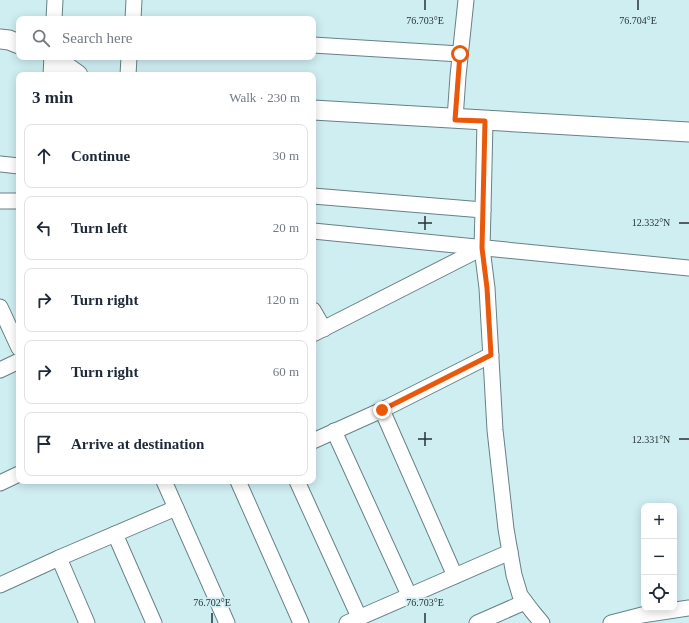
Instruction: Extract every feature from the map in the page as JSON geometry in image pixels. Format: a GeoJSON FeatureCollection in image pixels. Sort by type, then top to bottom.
{"type":"FeatureCollection","features":[{"type":"Feature","properties":{"kind":"street"},"geometry":{"type":"LineString","coordinates":[[54,16],[55,0]]}},
{"type":"Feature","properties":{"kind":"street"},"geometry":{"type":"LineString","coordinates":[[133,16],[134,0]]}},
{"type":"Feature","properties":{"kind":"street"},"geometry":{"type":"LineString","coordinates":[[455,120],[466,0]]}},
{"type":"Feature","properties":{"kind":"street"},"geometry":{"type":"LineString","coordinates":[[0,39],[16,43]]}},
{"type":"Feature","properties":{"kind":"street"},"geometry":{"type":"LineString","coordinates":[[316,45],[460,54]]}},
{"type":"Feature","properties":{"kind":"street"},"geometry":{"type":"LineString","coordinates":[[51,72],[52,60]]}},
{"type":"Feature","properties":{"kind":"street"},"geometry":{"type":"LineString","coordinates":[[56,60],[74,72]]}},
{"type":"Feature","properties":{"kind":"street"},"geometry":{"type":"LineString","coordinates":[[128,72],[129,60]]}},
{"type":"Feature","properties":{"kind":"street"},"geometry":{"type":"LineString","coordinates":[[316,110],[455,120],[689,132]]}},
{"type":"Feature","properties":{"kind":"street"},"geometry":{"type":"LineString","coordinates":[[485,121],[482,248],[487,288],[495,430],[506,529],[514,575],[520,595],[542,623]]}},
{"type":"Feature","properties":{"kind":"street"},"geometry":{"type":"LineString","coordinates":[[0,164],[16,166]]}},
{"type":"Feature","properties":{"kind":"street"},"geometry":{"type":"LineString","coordinates":[[316,196],[483,210]]}},
{"type":"Feature","properties":{"kind":"street"},"geometry":{"type":"LineString","coordinates":[[0,201],[16,201]]}},
{"type":"Feature","properties":{"kind":"street"},"geometry":{"type":"LineString","coordinates":[[316,231],[689,268]]}},
{"type":"Feature","properties":{"kind":"street"},"geometry":{"type":"LineString","coordinates":[[318,331],[482,248]]}},
{"type":"Feature","properties":{"kind":"street"},"geometry":{"type":"LineString","coordinates":[[0,307],[16,342]]}},
{"type":"Feature","properties":{"kind":"street"},"geometry":{"type":"LineString","coordinates":[[316,440],[382,410],[491,355]]}},
{"type":"Feature","properties":{"kind":"street"},"geometry":{"type":"LineString","coordinates":[[0,370],[16,362]]}},
{"type":"Feature","properties":{"kind":"street"},"geometry":{"type":"LineString","coordinates":[[382,410],[455,576]]}},
{"type":"Feature","properties":{"kind":"street"},"geometry":{"type":"LineString","coordinates":[[334,431],[409,595]]}},
{"type":"Feature","properties":{"kind":"street"},"geometry":{"type":"LineString","coordinates":[[0,483],[16,475]]}},
{"type":"Feature","properties":{"kind":"street"},"geometry":{"type":"LineString","coordinates":[[165,484],[228,623]]}},
{"type":"Feature","properties":{"kind":"street"},"geometry":{"type":"LineString","coordinates":[[239,484],[301,623]]}},
{"type":"Feature","properties":{"kind":"street"},"geometry":{"type":"LineString","coordinates":[[298,484],[353,620],[510,552]]}},
{"type":"Feature","properties":{"kind":"street"},"geometry":{"type":"LineString","coordinates":[[0,585],[176,508]]}},
{"type":"Feature","properties":{"kind":"street"},"geometry":{"type":"LineString","coordinates":[[116,534],[154,623]]}},
{"type":"Feature","properties":{"kind":"street"},"geometry":{"type":"LineString","coordinates":[[60,558],[87,623]]}},
{"type":"Feature","properties":{"kind":"street"},"geometry":{"type":"LineString","coordinates":[[477,623],[525,602]]}},
{"type":"Feature","properties":{"kind":"street"},"geometry":{"type":"LineString","coordinates":[[610,623],[643,619],[689,608]]}},
{"type":"Feature","properties":{"kind":"route"},"geometry":{"type":"LineString","coordinates":[[382,410],[491,355],[487,288],[482,248],[485,121],[455,120],[460,54]]}}]}
